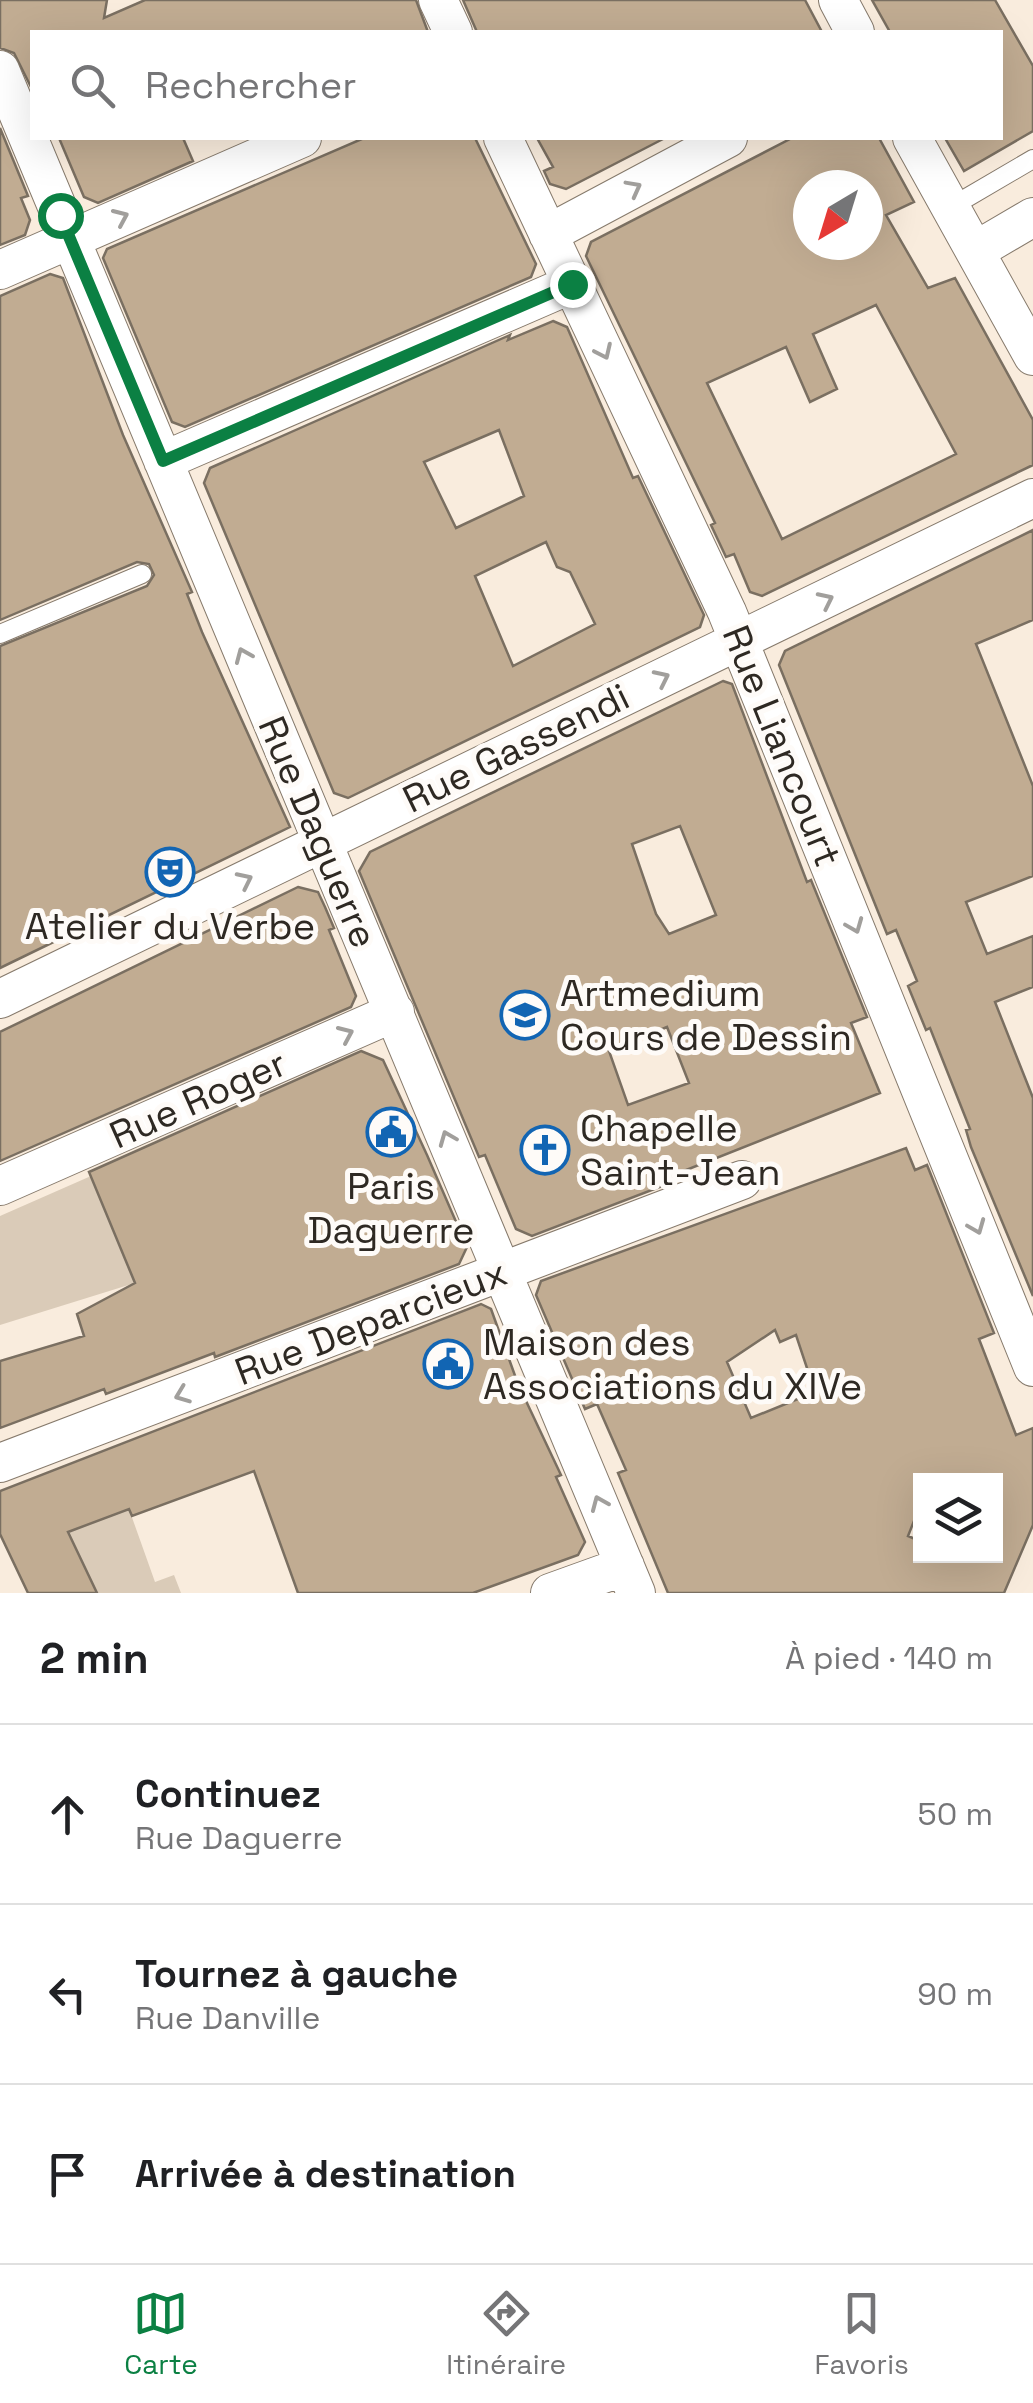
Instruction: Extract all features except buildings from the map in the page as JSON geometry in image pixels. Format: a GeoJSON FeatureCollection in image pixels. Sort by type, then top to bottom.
{"type":"FeatureCollection","features":[{"type":"Feature","properties":{"kind":"street"},"geometry":{"type":"LineString","coordinates":[[438,0],[453,30]]}},
{"type":"Feature","properties":{"kind":"street"},"geometry":{"type":"LineString","coordinates":[[838,0],[854,30]]}},
{"type":"Feature","properties":{"kind":"street","name":"Rue Daguerre"},"geometry":{"type":"LineString","coordinates":[[0,70],[630,1580]]}},
{"type":"Feature","properties":{"kind":"street"},"geometry":{"type":"LineString","coordinates":[[0,270],[297,140]]}},
{"type":"Feature","properties":{"kind":"street","name":"Rue Liancourt"},"geometry":{"type":"LineString","coordinates":[[504,140],[738,642],[1033,1367]]}},
{"type":"Feature","properties":{"kind":"street"},"geometry":{"type":"LineString","coordinates":[[548,234],[724,140]]}},
{"type":"Feature","properties":{"kind":"street"},"geometry":{"type":"LineString","coordinates":[[913,140],[1033,356]]}},
{"type":"Feature","properties":{"kind":"street"},"geometry":{"type":"LineString","coordinates":[[976,251],[1033,218]]}},
{"type":"Feature","properties":{"kind":"street"},"geometry":{"type":"LineString","coordinates":[[163,461],[572,284]]}},
{"type":"Feature","properties":{"kind":"street","name":"Rue Gassendi"},"geometry":{"type":"LineString","coordinates":[[0,999],[1033,498]]}},
{"type":"Feature","properties":{"kind":"street","name":"Rue Roger"},"geometry":{"type":"LineString","coordinates":[[0,1186],[395,1012]]}},
{"type":"Feature","properties":{"kind":"street","name":"Rue Deparcieux"},"geometry":{"type":"LineString","coordinates":[[0,1463],[742,1180]]}},
{"type":"Feature","properties":{"kind":"street"},"geometry":{"type":"LineString","coordinates":[[550,1593],[630,1580]]}},
{"type":"Feature","properties":{"kind":"lane"},"geometry":{"type":"LineString","coordinates":[[951,207],[1033,160]]}},
{"type":"Feature","properties":{"kind":"lane"},"geometry":{"type":"LineString","coordinates":[[0,634],[142,574]]}},
{"type":"Feature","properties":{"kind":"shaded area"},"geometry":{"type":"Polygon","coordinates":[[[91,1176],[135,1283],[0,1325],[0,1216],[91,1176]]]}},
{"type":"Feature","properties":{"kind":"shaded area"},"geometry":{"type":"Polygon","coordinates":[[[129,1509],[155,1582],[174,1575],[181,1593],[97,1593],[74,1543],[59,1533],[129,1509]]]}},
{"type":"Feature","properties":{"kind":"place","name":"Atelier du Verbe"},"geometry":{"type":"Point","coordinates":[170,872]}},
{"type":"Feature","properties":{"kind":"place","name":"Artmedium Cours de Dessin"},"geometry":{"type":"Point","coordinates":[525,1015]}},
{"type":"Feature","properties":{"kind":"place","name":"Paris Daguerre"},"geometry":{"type":"Point","coordinates":[391,1132]}},
{"type":"Feature","properties":{"kind":"place","name":"Chapelle Saint-Jean"},"geometry":{"type":"Point","coordinates":[545,1150]}},
{"type":"Feature","properties":{"kind":"place","name":"Maison des Associations du XIVe"},"geometry":{"type":"Point","coordinates":[448,1364]}},
{"type":"Feature","properties":{"kind":"route"},"geometry":{"type":"LineString","coordinates":[[60,215],[163,461],[572,284]]}}]}
